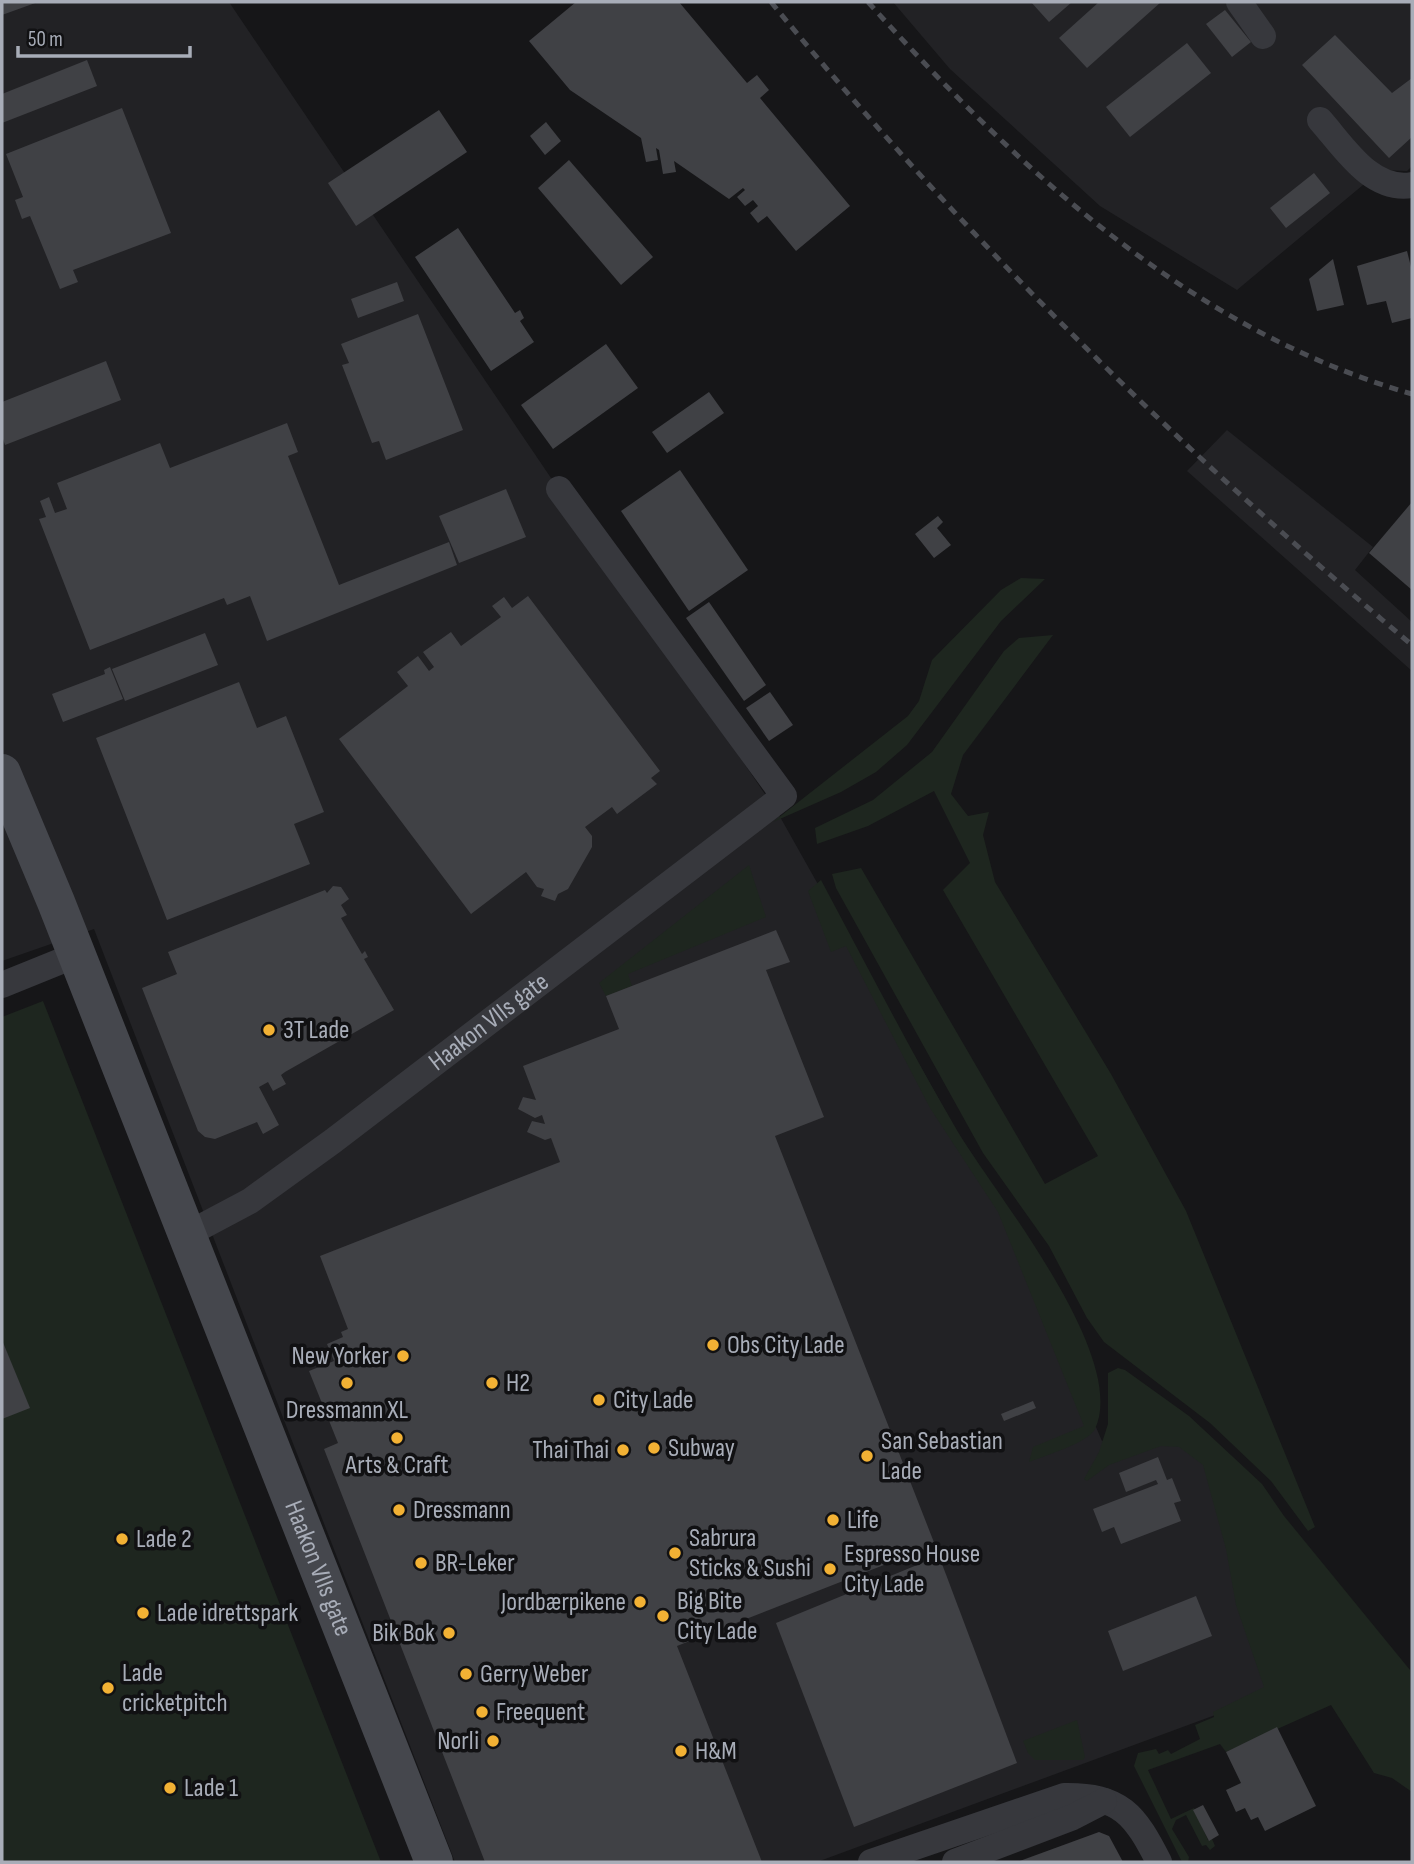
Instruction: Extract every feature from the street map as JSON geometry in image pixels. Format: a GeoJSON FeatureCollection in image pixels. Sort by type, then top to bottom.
{"type":"FeatureCollection","features":[{"type":"Feature","properties":{"kind":"main road","name":"Haakon VIIs gate"},"geometry":{"type":"LineString","coordinates":[[2,773],[434,1862]]}},
{"type":"Feature","properties":{"kind":"street"},"geometry":{"type":"LineString","coordinates":[[1239,2],[1263,36]]}},
{"type":"Feature","properties":{"kind":"street"},"geometry":{"type":"LineString","coordinates":[[1320,120],[1364,170],[1393,185],[1412,185]]}},
{"type":"Feature","properties":{"kind":"street","name":"Haakon VIIs gate"},"geometry":{"type":"LineString","coordinates":[[186,1236],[250,1201],[333,1141],[783,796],[559,489]]}},
{"type":"Feature","properties":{"kind":"street"},"geometry":{"type":"LineString","coordinates":[[2,985],[76,955]]}},
{"type":"Feature","properties":{"kind":"street"},"geometry":{"type":"LineString","coordinates":[[871,1862],[1064,1797],[1086,1796],[1130,1812],[1159,1862]]}},
{"type":"Feature","properties":{"kind":"street"},"geometry":{"type":"LineString","coordinates":[[955,1862],[1073,1817],[1104,1801]]}},
{"type":"Feature","properties":{"kind":"shaded area"},"geometry":{"type":"Polygon","coordinates":[[[2,2],[229,2],[779,815],[1005,1217],[1102,1441],[1202,1443],[1275,1693],[817,1862],[455,1862],[94,929],[2,961],[2,2]]]}},
{"type":"Feature","properties":{"kind":"shaded area"},"geometry":{"type":"Polygon","coordinates":[[[893,2],[1412,2],[1412,166],[1407,171],[1381,170],[1237,290],[1100,206],[950,69],[893,2]]]}},
{"type":"Feature","properties":{"kind":"shaded area"},"geometry":{"type":"Polygon","coordinates":[[[1227,430],[1373,547],[1355,570],[1412,622],[1412,671],[1187,471],[1227,430]]]}},
{"type":"Feature","properties":{"kind":"shaded area"},"geometry":{"type":"Polygon","coordinates":[[[1021,578],[1045,579],[1001,621],[907,745],[876,772],[841,792],[773,822],[908,716],[919,701],[932,660],[1001,590],[1021,578]]]}},
{"type":"Feature","properties":{"kind":"shaded area"},"geometry":{"type":"Polygon","coordinates":[[[1053,635],[963,755],[951,794],[968,816],[989,812],[983,835],[995,882],[1111,1074],[1186,1211],[1315,1527],[1308,1531],[1271,1481],[1210,1423],[1104,1342],[1087,1318],[1049,1246],[983,1153],[836,888],[832,874],[861,868],[1045,1184],[1098,1156],[943,890],[970,863],[934,791],[868,826],[817,844],[815,828],[873,800],[932,752],[1004,651],[1019,638],[1053,635]]]}},
{"type":"Feature","properties":{"kind":"shaded area"},"geometry":{"type":"Polygon","coordinates":[[[749,865],[766,917],[628,974],[632,986],[606,996],[599,983],[749,865]]]}},
{"type":"Feature","properties":{"kind":"shaded area"},"geometry":{"type":"Polygon","coordinates":[[[821,880],[958,1132],[1027,1234],[1076,1319],[1093,1361],[1100,1398],[1095,1429],[1084,1439],[1065,1448],[1029,1462],[1033,1447],[1084,1426],[998,1212],[930,1108],[846,946],[831,952],[808,891],[821,880]]]}},
{"type":"Feature","properties":{"kind":"shaded area","name":"Lade idrettspark"},"geometry":{"type":"Polygon","coordinates":[[[43,1001],[381,1862],[2,1862],[2,1017],[43,1001]]]}},
{"type":"Feature","properties":{"kind":"shaded area"},"geometry":{"type":"Polygon","coordinates":[[[1118,1368],[1125,1370],[1189,1416],[1262,1484],[1284,1516],[1410,1670],[1412,1792],[1392,1778],[1374,1773],[1331,1705],[1226,1752],[1220,1744],[1148,1770],[1171,1819],[1194,1808],[1208,1840],[1212,1839],[1215,1846],[1210,1850],[1206,1845],[1202,1846],[1186,1815],[1176,1820],[1172,1829],[1189,1857],[1188,1862],[1182,1862],[1134,1766],[1138,1753],[1156,1749],[1159,1754],[1168,1750],[1171,1754],[1200,1739],[1195,1725],[1214,1717],[1213,1712],[1264,1687],[1236,1605],[1226,1549],[1203,1465],[1179,1447],[1161,1446],[1109,1465],[1087,1481],[1084,1479],[1099,1452],[1108,1424],[1108,1373],[1118,1368]]]}},
{"type":"Feature","properties":{"kind":"shaded area"},"geometry":{"type":"Polygon","coordinates":[[[1077,1720],[1085,1757],[1083,1760],[1035,1760],[1028,1753],[1023,1741],[1077,1720]]]}},
{"type":"Feature","properties":{"kind":"building"},"geometry":{"type":"Polygon","coordinates":[[[2,2],[38,2],[2,15],[2,2]]]}},
{"type":"Feature","properties":{"kind":"building"},"geometry":{"type":"Polygon","coordinates":[[[576,2],[679,2],[747,83],[757,75],[769,90],[760,98],[850,206],[796,251],[767,216],[758,223],[750,213],[758,206],[753,200],[745,206],[737,197],[745,190],[743,188],[729,199],[674,161],[676,172],[663,174],[659,150],[656,148],[658,160],[646,162],[641,138],[570,90],[529,41],[576,2]]]}},
{"type":"Feature","properties":{"kind":"building"},"geometry":{"type":"Polygon","coordinates":[[[1031,2],[1072,2],[1049,22],[1031,2]]]}},
{"type":"Feature","properties":{"kind":"building"},"geometry":{"type":"Polygon","coordinates":[[[1099,2],[1161,2],[1087,68],[1059,38],[1099,2]]]}},
{"type":"Feature","properties":{"kind":"building"},"geometry":{"type":"Polygon","coordinates":[[[1225,10],[1251,42],[1232,57],[1206,24],[1225,10]]]}},
{"type":"Feature","properties":{"kind":"building"},"geometry":{"type":"Polygon","coordinates":[[[1335,35],[1392,93],[1412,78],[1412,137],[1389,158],[1302,65],[1335,35]]]}},
{"type":"Feature","properties":{"kind":"building"},"geometry":{"type":"Polygon","coordinates":[[[1187,43],[1211,73],[1130,137],[1106,107],[1187,43]]]}},
{"type":"Feature","properties":{"kind":"building"},"geometry":{"type":"Polygon","coordinates":[[[87,60],[97,86],[2,123],[2,94],[87,60]]]}},
{"type":"Feature","properties":{"kind":"building"},"geometry":{"type":"Polygon","coordinates":[[[122,108],[171,233],[73,270],[78,282],[60,289],[30,216],[22,219],[15,200],[23,197],[6,154],[122,108]]]}},
{"type":"Feature","properties":{"kind":"building"},"geometry":{"type":"Polygon","coordinates":[[[439,110],[467,152],[356,226],[328,183],[439,110]]]}},
{"type":"Feature","properties":{"kind":"building"},"geometry":{"type":"Polygon","coordinates":[[[546,122],[561,141],[545,155],[530,136],[546,122]]]}},
{"type":"Feature","properties":{"kind":"building"},"geometry":{"type":"Polygon","coordinates":[[[569,160],[653,257],[621,285],[538,188],[569,160]]]}},
{"type":"Feature","properties":{"kind":"building"},"geometry":{"type":"Polygon","coordinates":[[[1314,173],[1330,193],[1286,228],[1270,208],[1314,173]]]}},
{"type":"Feature","properties":{"kind":"building"},"geometry":{"type":"Polygon","coordinates":[[[458,228],[515,313],[520,310],[524,318],[520,321],[534,342],[491,371],[415,257],[458,228]]]}},
{"type":"Feature","properties":{"kind":"building"},"geometry":{"type":"Polygon","coordinates":[[[1407,251],[1412,271],[1412,318],[1392,323],[1386,301],[1367,305],[1357,266],[1407,251]]]}},
{"type":"Feature","properties":{"kind":"building"},"geometry":{"type":"Polygon","coordinates":[[[1333,259],[1344,305],[1317,311],[1309,279],[1333,259]]]}},
{"type":"Feature","properties":{"kind":"building"},"geometry":{"type":"Polygon","coordinates":[[[397,282],[404,301],[358,318],[351,299],[397,282]]]}},
{"type":"Feature","properties":{"kind":"building"},"geometry":{"type":"Polygon","coordinates":[[[418,314],[463,430],[386,460],[379,441],[372,443],[342,365],[349,363],[341,344],[418,314]]]}},
{"type":"Feature","properties":{"kind":"building"},"geometry":{"type":"Polygon","coordinates":[[[606,344],[638,388],[553,449],[521,405],[606,344]]]}},
{"type":"Feature","properties":{"kind":"building"},"geometry":{"type":"Polygon","coordinates":[[[106,361],[121,400],[5,445],[2,436],[2,402],[106,361]]]}},
{"type":"Feature","properties":{"kind":"building"},"geometry":{"type":"Polygon","coordinates":[[[709,392],[724,413],[667,453],[652,432],[709,392]]]}},
{"type":"Feature","properties":{"kind":"building"},"geometry":{"type":"Polygon","coordinates":[[[287,423],[298,452],[288,456],[339,585],[449,542],[457,565],[267,641],[250,596],[227,605],[224,598],[90,650],[39,519],[46,517],[40,501],[49,497],[55,513],[67,509],[57,483],[160,443],[170,468],[287,423]]]}},
{"type":"Feature","properties":{"kind":"building"},"geometry":{"type":"Polygon","coordinates":[[[680,470],[748,570],[689,611],[621,511],[680,470]]]}},
{"type":"Feature","properties":{"kind":"building"},"geometry":{"type":"Polygon","coordinates":[[[506,489],[526,537],[459,563],[439,516],[506,489]]]}},
{"type":"Feature","properties":{"kind":"building"},"geometry":{"type":"Polygon","coordinates":[[[1412,502],[1412,590],[1369,553],[1412,502]]]}},
{"type":"Feature","properties":{"kind":"building"},"geometry":{"type":"Polygon","coordinates":[[[938,516],[943,522],[937,528],[951,545],[934,558],[915,534],[938,516]]]}},
{"type":"Feature","properties":{"kind":"building"},"geometry":{"type":"Polygon","coordinates":[[[528,596],[660,771],[651,778],[657,784],[617,814],[612,807],[585,827],[592,836],[592,847],[568,889],[558,894],[555,901],[541,896],[544,889],[537,887],[526,872],[471,914],[339,739],[408,686],[397,672],[418,656],[429,671],[434,667],[423,652],[451,632],[461,646],[501,617],[492,606],[504,597],[512,608],[528,596]]]}},
{"type":"Feature","properties":{"kind":"building"},"geometry":{"type":"Polygon","coordinates":[[[709,602],[766,685],[744,701],[686,618],[709,602]]]}},
{"type":"Feature","properties":{"kind":"building"},"geometry":{"type":"Polygon","coordinates":[[[205,633],[218,665],[125,701],[112,669],[205,633]]]}},
{"type":"Feature","properties":{"kind":"building"},"geometry":{"type":"Polygon","coordinates":[[[110,667],[123,699],[63,722],[52,694],[105,674],[104,670],[110,667]]]}},
{"type":"Feature","properties":{"kind":"building"},"geometry":{"type":"Polygon","coordinates":[[[239,682],[257,728],[286,716],[324,812],[294,824],[310,864],[167,920],[96,738],[239,682]]]}},
{"type":"Feature","properties":{"kind":"building"},"geometry":{"type":"Polygon","coordinates":[[[770,692],[793,725],[769,741],[746,708],[770,692]]]}},
{"type":"Feature","properties":{"kind":"building"},"geometry":{"type":"Polygon","coordinates":[[[333,886],[341,887],[349,899],[341,905],[347,915],[341,918],[362,954],[365,951],[368,957],[364,959],[394,1010],[285,1072],[281,1075],[286,1084],[273,1091],[268,1082],[259,1087],[279,1125],[263,1134],[257,1122],[215,1139],[205,1137],[198,1131],[142,988],[177,974],[168,952],[325,890],[327,893],[333,886]]]}},
{"type":"Feature","properties":{"kind":"building","name":"City Lade"},"geometry":{"type":"Polygon","coordinates":[[[776,930],[790,962],[766,970],[824,1117],[775,1136],[935,1545],[677,1646],[762,1862],[485,1862],[324,1449],[338,1443],[309,1371],[334,1361],[327,1344],[343,1337],[341,1332],[348,1329],[320,1256],[560,1162],[551,1138],[545,1140],[527,1132],[532,1121],[545,1124],[542,1115],[535,1118],[518,1109],[523,1097],[536,1100],[523,1066],[619,1029],[606,996],[776,930]]]}},
{"type":"Feature","properties":{"kind":"building"},"geometry":{"type":"Polygon","coordinates":[[[2,1340],[30,1408],[2,1419],[2,1340]]]}},
{"type":"Feature","properties":{"kind":"building"},"geometry":{"type":"Polygon","coordinates":[[[1033,1401],[1036,1408],[1004,1421],[1001,1414],[1033,1401]]]}},
{"type":"Feature","properties":{"kind":"building"},"geometry":{"type":"Polygon","coordinates":[[[1158,1457],[1167,1480],[1172,1478],[1181,1501],[1174,1503],[1181,1521],[1121,1544],[1114,1527],[1102,1532],[1093,1509],[1158,1484],[1156,1480],[1126,1492],[1119,1473],[1158,1457]]]}},
{"type":"Feature","properties":{"kind":"building"},"geometry":{"type":"Polygon","coordinates":[[[939,1556],[1017,1763],[854,1827],[776,1623],[939,1556]]]}},
{"type":"Feature","properties":{"kind":"building"},"geometry":{"type":"Polygon","coordinates":[[[1196,1596],[1212,1636],[1123,1671],[1108,1631],[1196,1596]]]}},
{"type":"Feature","properties":{"kind":"building"},"geometry":{"type":"Polygon","coordinates":[[[1277,1727],[1316,1806],[1265,1831],[1258,1817],[1251,1820],[1245,1808],[1236,1812],[1226,1790],[1241,1783],[1226,1752],[1277,1727]]]}},
{"type":"Feature","properties":{"kind":"building"},"geometry":{"type":"Polygon","coordinates":[[[1203,1805],[1219,1835],[1209,1841],[1193,1810],[1203,1805]]]}},
{"type":"Feature","properties":{"kind":"building"},"geometry":{"type":"Polygon","coordinates":[[[1099,1832],[1109,1836],[1123,1862],[1017,1862],[1099,1832]]]}},
{"type":"Feature","properties":{"kind":"railway"},"geometry":{"type":"LineString","coordinates":[[771,2],[920,174],[1077,338],[1241,495],[1412,645]]}},
{"type":"Feature","properties":{"kind":"railway"},"geometry":{"type":"LineString","coordinates":[[868,2],[985,125],[1048,183],[1113,237],[1182,286],[1254,329],[1331,366],[1412,394]]}},
{"type":"Feature","properties":{"kind":"place","name":"3T Lade"},"geometry":{"type":"Point","coordinates":[269,1030]}},
{"type":"Feature","properties":{"kind":"place","name":"Obs City Lade"},"geometry":{"type":"Point","coordinates":[713,1345]}},
{"type":"Feature","properties":{"kind":"place","name":"New Yorker"},"geometry":{"type":"Point","coordinates":[403,1356]}},
{"type":"Feature","properties":{"kind":"place","name":"Dressmann XL"},"geometry":{"type":"Point","coordinates":[347,1383]}},
{"type":"Feature","properties":{"kind":"place","name":"H2"},"geometry":{"type":"Point","coordinates":[492,1383]}},
{"type":"Feature","properties":{"kind":"place","name":"City Lade"},"geometry":{"type":"Point","coordinates":[599,1400]}},
{"type":"Feature","properties":{"kind":"place","name":"Arts & Craft"},"geometry":{"type":"Point","coordinates":[397,1438]}},
{"type":"Feature","properties":{"kind":"place","name":"Subway"},"geometry":{"type":"Point","coordinates":[654,1448]}},
{"type":"Feature","properties":{"kind":"place","name":"Thai Thai"},"geometry":{"type":"Point","coordinates":[623,1450]}},
{"type":"Feature","properties":{"kind":"place","name":"San Sebastian Lade"},"geometry":{"type":"Point","coordinates":[867,1456]}},
{"type":"Feature","properties":{"kind":"place","name":"Dressmann"},"geometry":{"type":"Point","coordinates":[399,1510]}},
{"type":"Feature","properties":{"kind":"place","name":"Life"},"geometry":{"type":"Point","coordinates":[833,1520]}},
{"type":"Feature","properties":{"kind":"place","name":"Lade 2"},"geometry":{"type":"Point","coordinates":[122,1539]}},
{"type":"Feature","properties":{"kind":"place","name":"Sabrura Sticks & Sushi"},"geometry":{"type":"Point","coordinates":[675,1553]}},
{"type":"Feature","properties":{"kind":"place","name":"BR-Leker"},"geometry":{"type":"Point","coordinates":[421,1563]}},
{"type":"Feature","properties":{"kind":"place","name":"Espresso House City Lade"},"geometry":{"type":"Point","coordinates":[830,1569]}},
{"type":"Feature","properties":{"kind":"place","name":"Jordbærpikene"},"geometry":{"type":"Point","coordinates":[640,1602]}},
{"type":"Feature","properties":{"kind":"place","name":"Lade idrettspark"},"geometry":{"type":"Point","coordinates":[143,1613]}},
{"type":"Feature","properties":{"kind":"place","name":"Big Bite City Lade"},"geometry":{"type":"Point","coordinates":[663,1616]}},
{"type":"Feature","properties":{"kind":"place","name":"Bik Bok"},"geometry":{"type":"Point","coordinates":[449,1633]}},
{"type":"Feature","properties":{"kind":"place","name":"Gerry Weber"},"geometry":{"type":"Point","coordinates":[466,1674]}},
{"type":"Feature","properties":{"kind":"place","name":"Lade cricketpitch"},"geometry":{"type":"Point","coordinates":[108,1688]}},
{"type":"Feature","properties":{"kind":"place","name":"Freequent"},"geometry":{"type":"Point","coordinates":[482,1712]}},
{"type":"Feature","properties":{"kind":"place","name":"Norli"},"geometry":{"type":"Point","coordinates":[493,1741]}},
{"type":"Feature","properties":{"kind":"place","name":"H&M"},"geometry":{"type":"Point","coordinates":[681,1751]}},
{"type":"Feature","properties":{"kind":"place","name":"Lade 1"},"geometry":{"type":"Point","coordinates":[170,1788]}}]}
